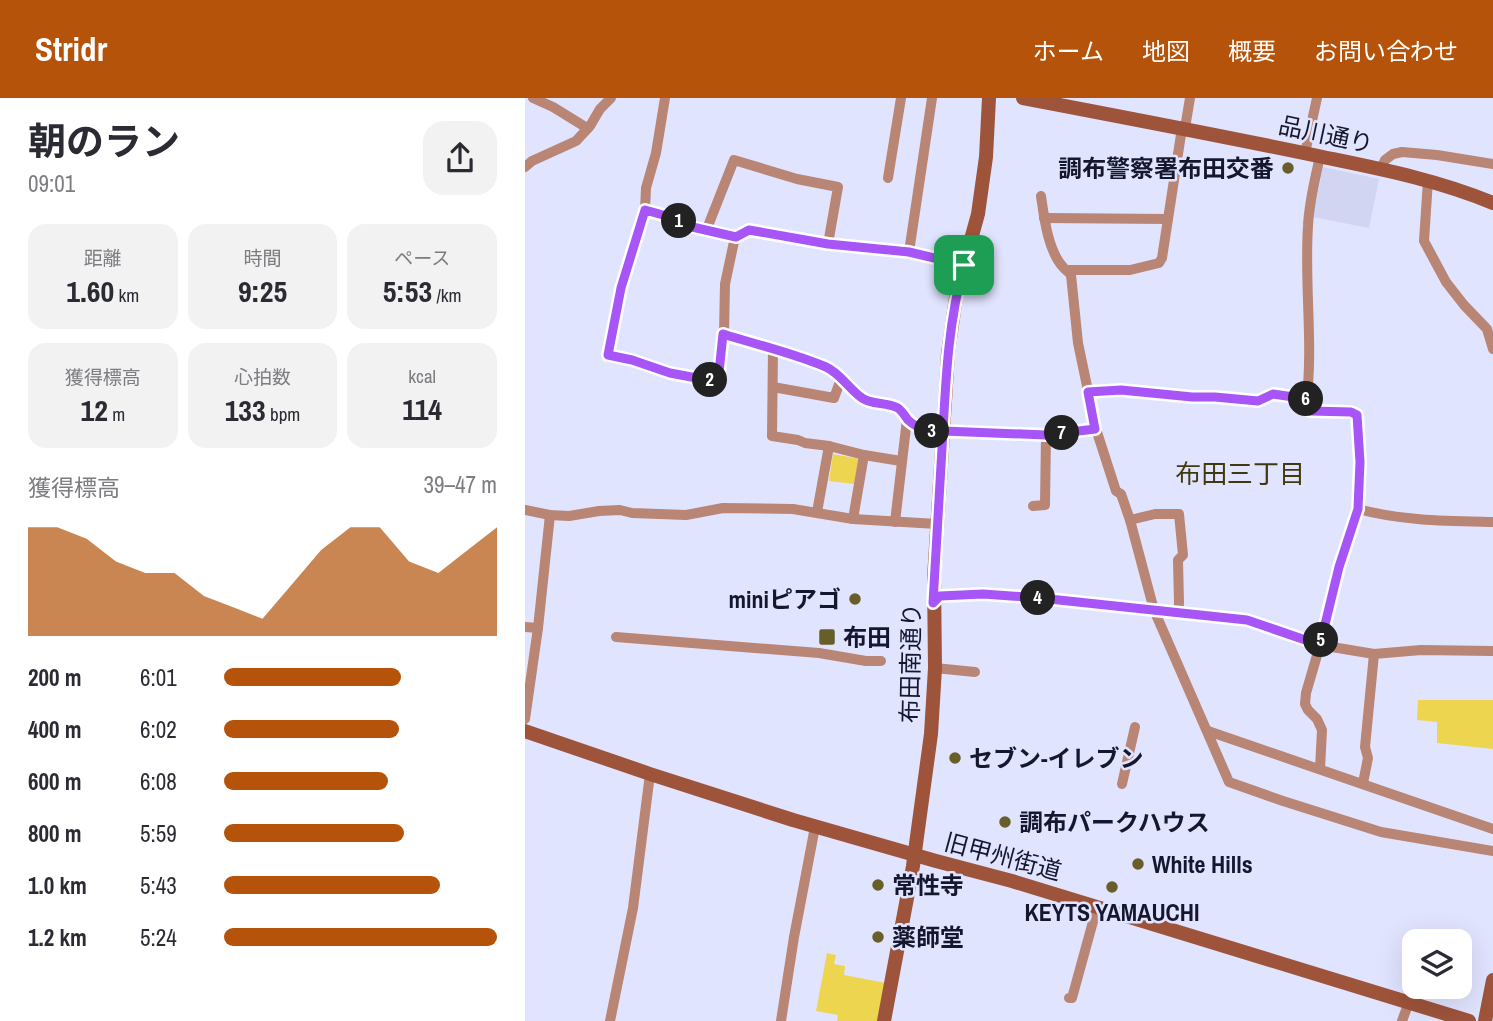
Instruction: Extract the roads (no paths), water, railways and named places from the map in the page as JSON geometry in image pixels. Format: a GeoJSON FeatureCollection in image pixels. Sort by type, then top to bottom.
{"type":"FeatureCollection","features":[{"type":"Feature","properties":{"kind":"street"},"geometry":{"type":"LineString","coordinates":[[533,98],[587,128]]}},
{"type":"Feature","properties":{"kind":"street"},"geometry":{"type":"LineString","coordinates":[[525,167],[576,141],[611,98]]}},
{"type":"Feature","properties":{"kind":"street"},"geometry":{"type":"LineString","coordinates":[[665,98],[656,153],[646,188],[645,210],[621,288],[608,355],[670,373],[718,382],[725,284],[736,237]]}},
{"type":"Feature","properties":{"kind":"street"},"geometry":{"type":"LineString","coordinates":[[888,178],[901,98]]}},
{"type":"Feature","properties":{"kind":"street"},"geometry":{"type":"LineString","coordinates":[[909,252],[932,98]]}},
{"type":"Feature","properties":{"kind":"street","name":"布田南通り"},"geometry":{"type":"LineString","coordinates":[[884,1021],[914,855],[930,745],[935,668],[933,603],[948,354],[957,290],[978,214],[989,98]]}},
{"type":"Feature","properties":{"kind":"street","name":"品川通り"},"geometry":{"type":"LineString","coordinates":[[1023,98],[1381,169],[1428,180],[1493,203]]}},
{"type":"Feature","properties":{"kind":"street"},"geometry":{"type":"LineString","coordinates":[[1067,270],[1130,270],[1159,263],[1190,98]]}},
{"type":"Feature","properties":{"kind":"street"},"geometry":{"type":"LineString","coordinates":[[1317,98],[1307,229],[1310,350],[1306,405],[1310,411],[1351,412],[1357,415],[1360,462],[1358,509],[1339,567],[1306,693],[1305,704],[1322,730],[1320,769]]}},
{"type":"Feature","properties":{"kind":"street"},"geometry":{"type":"LineString","coordinates":[[1381,169],[1385,160],[1402,152],[1493,164]]}},
{"type":"Feature","properties":{"kind":"street"},"geometry":{"type":"LineString","coordinates":[[706,230],[734,160],[797,179],[838,187],[828,244]]}},
{"type":"Feature","properties":{"kind":"street"},"geometry":{"type":"LineString","coordinates":[[1428,180],[1423,241],[1446,282],[1487,329],[1493,349]]}},
{"type":"Feature","properties":{"kind":"street"},"geometry":{"type":"LineString","coordinates":[[1041,196],[1051,245],[1061,266],[1071,275],[1078,343],[1095,429],[1116,491],[1121,495],[1130,520],[1154,610],[1230,782],[1381,832],[1493,851]]}},
{"type":"Feature","properties":{"kind":"street"},"geometry":{"type":"LineString","coordinates":[[645,210],[674,218],[688,226],[736,237],[749,230],[828,244],[909,252],[964,265]]}},
{"type":"Feature","properties":{"kind":"street"},"geometry":{"type":"LineString","coordinates":[[1044,219],[1168,219]]}},
{"type":"Feature","properties":{"kind":"street"},"geometry":{"type":"LineString","coordinates":[[723,334],[783,351],[828,368],[860,397],[869,402],[899,409],[917,427],[926,430],[1046,435],[1095,429]]}},
{"type":"Feature","properties":{"kind":"street"},"geometry":{"type":"LineString","coordinates":[[773,350],[772,436],[901,461]]}},
{"type":"Feature","properties":{"kind":"street"},"geometry":{"type":"LineString","coordinates":[[773,387],[834,398],[841,379]]}},
{"type":"Feature","properties":{"kind":"street"},"geometry":{"type":"LineString","coordinates":[[1088,392],[1121,390],[1258,401],[1273,394],[1307,399]]}},
{"type":"Feature","properties":{"kind":"street"},"geometry":{"type":"LineString","coordinates":[[895,522],[907,419]]}},
{"type":"Feature","properties":{"kind":"street"},"geometry":{"type":"LineString","coordinates":[[1033,506],[1045,505],[1046,435]]}},
{"type":"Feature","properties":{"kind":"street"},"geometry":{"type":"LineString","coordinates":[[817,512],[829,446]]}},
{"type":"Feature","properties":{"kind":"street"},"geometry":{"type":"LineString","coordinates":[[853,519],[864,455]]}},
{"type":"Feature","properties":{"kind":"street"},"geometry":{"type":"LineString","coordinates":[[525,510],[569,516],[619,510],[686,515],[723,508],[793,509],[853,519],[937,524]]}},
{"type":"Feature","properties":{"kind":"street"},"geometry":{"type":"LineString","coordinates":[[1358,509],[1384,516],[1493,522]]}},
{"type":"Feature","properties":{"kind":"street"},"geometry":{"type":"LineString","coordinates":[[1130,520],[1156,514],[1179,514],[1183,555],[1178,560],[1178,612]]}},
{"type":"Feature","properties":{"kind":"street"},"geometry":{"type":"LineString","coordinates":[[525,719],[550,515]]}},
{"type":"Feature","properties":{"kind":"street"},"geometry":{"type":"LineString","coordinates":[[933,603],[940,596],[983,594],[1040,598],[1247,620],[1320,645],[1374,654],[1421,650],[1493,651]]}},
{"type":"Feature","properties":{"kind":"street"},"geometry":{"type":"LineString","coordinates":[[525,627],[538,628]]}},
{"type":"Feature","properties":{"kind":"street"},"geometry":{"type":"LineString","coordinates":[[616,637],[819,653],[881,661]]}},
{"type":"Feature","properties":{"kind":"street"},"geometry":{"type":"LineString","coordinates":[[1363,783],[1368,758],[1365,747],[1374,654]]}},
{"type":"Feature","properties":{"kind":"street"},"geometry":{"type":"LineString","coordinates":[[935,668],[975,672]]}},
{"type":"Feature","properties":{"kind":"street"},"geometry":{"type":"LineString","coordinates":[[1122,784],[1135,727]]}},
{"type":"Feature","properties":{"kind":"street","name":"旧甲州街道"},"geometry":{"type":"LineString","coordinates":[[525,731],[815,827],[1012,881],[1469,1021]]}},
{"type":"Feature","properties":{"kind":"street"},"geometry":{"type":"LineString","coordinates":[[1208,731],[1493,829]]}},
{"type":"Feature","properties":{"kind":"street"},"geometry":{"type":"LineString","coordinates":[[610,1021],[633,908],[650,774]]}},
{"type":"Feature","properties":{"kind":"street"},"geometry":{"type":"LineString","coordinates":[[781,1021],[815,827]]}},
{"type":"Feature","properties":{"kind":"street"},"geometry":{"type":"LineString","coordinates":[[1069,998],[1072,998],[1075,976],[1097,907]]}},
{"type":"Feature","properties":{"kind":"street"},"geometry":{"type":"LineString","coordinates":[[1485,1021],[1493,980]]}},
{"type":"Feature","properties":{"kind":"street"},"geometry":{"type":"LineString","coordinates":[[1402,1021],[1409,1002]]}},
{"type":"Feature","properties":{"kind":"place","name":"調布警察署布田交番"},"geometry":{"type":"Point","coordinates":[1288,168]}},
{"type":"Feature","properties":{"kind":"place","name":"miniピアゴ"},"geometry":{"type":"Point","coordinates":[855,599]}},
{"type":"Feature","properties":{"kind":"place","name":"布田"},"geometry":{"type":"Point","coordinates":[827,637]}},
{"type":"Feature","properties":{"kind":"place","name":"セブン-イレブン"},"geometry":{"type":"Point","coordinates":[955,758]}},
{"type":"Feature","properties":{"kind":"place","name":"調布パークハウス"},"geometry":{"type":"Point","coordinates":[1005,822]}},
{"type":"Feature","properties":{"kind":"place","name":"White Hills"},"geometry":{"type":"Point","coordinates":[1138,864]}},
{"type":"Feature","properties":{"kind":"place","name":"常性寺"},"geometry":{"type":"Point","coordinates":[878,885]}},
{"type":"Feature","properties":{"kind":"place","name":"KEYTS YAMAUCHI"},"geometry":{"type":"Point","coordinates":[1112,887]}},
{"type":"Feature","properties":{"kind":"place","name":"薬師堂"},"geometry":{"type":"Point","coordinates":[878,937]}},
{"type":"Feature","properties":{"kind":"district","name":"布田三丁目"},"geometry":{"type":"Point","coordinates":[1240,473]}}]}
